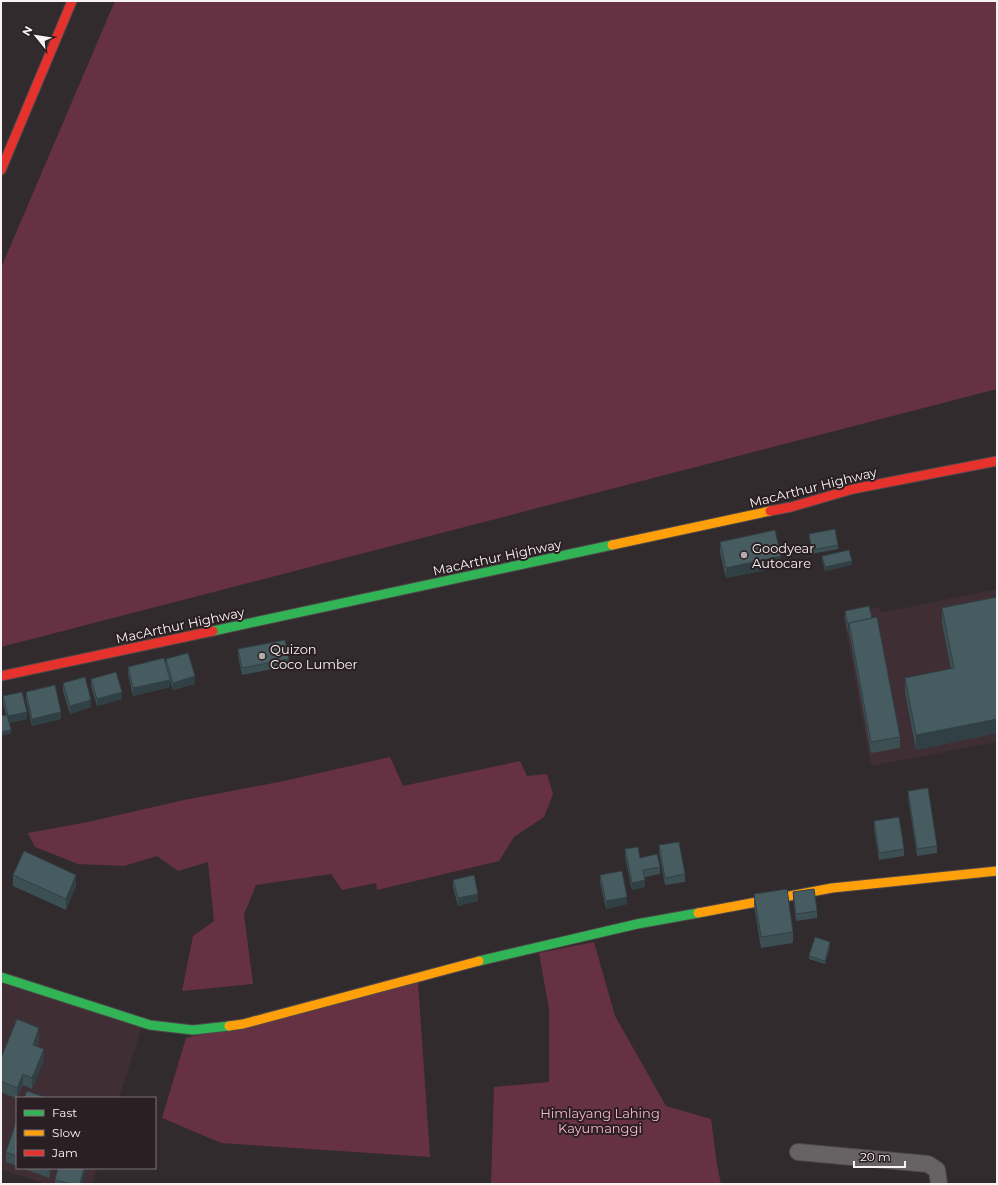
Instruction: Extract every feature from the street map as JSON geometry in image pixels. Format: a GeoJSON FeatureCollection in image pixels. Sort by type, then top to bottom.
{"type":"FeatureCollection","features":[{"type":"Feature","properties":{"kind":"main road"},"geometry":{"type":"LineString","coordinates":[[1,170],[72,1]]}},
{"type":"Feature","properties":{"kind":"main road","name":"MacArthur Highway"},"geometry":{"type":"LineString","coordinates":[[1,676],[791,508],[853,489],[997,461]]}},
{"type":"Feature","properties":{"kind":"main road"},"geometry":{"type":"LineString","coordinates":[[1,977],[150,1025],[193,1030],[243,1024],[482,960],[637,924],[832,888],[997,871]]}},
{"type":"Feature","properties":{"kind":"street"},"geometry":{"type":"LineString","coordinates":[[798,1152],[928,1164],[937,1170],[939,1184]]}},
{"type":"Feature","properties":{"kind":"shaded area"},"geometry":{"type":"Polygon","coordinates":[[[997,589],[997,742],[871,766],[843,615],[879,607],[881,613],[997,589]]]}},
{"type":"Feature","properties":{"kind":"shaded area"},"geometry":{"type":"Polygon","coordinates":[[[1,983],[142,1027],[119,1097],[16,1097],[16,1169],[97,1169],[92,1184],[45,1184],[1,1169],[1,983]]]}},
{"type":"Feature","properties":{"kind":"green space"},"geometry":{"type":"Polygon","coordinates":[[[115,1],[997,1],[997,389],[1,647],[1,268],[115,1]]]}},
{"type":"Feature","properties":{"kind":"green space"},"geometry":{"type":"Polygon","coordinates":[[[390,757],[403,786],[520,761],[527,776],[547,774],[553,794],[544,817],[514,837],[499,861],[377,890],[376,883],[342,890],[331,874],[256,885],[244,914],[253,984],[182,991],[193,936],[214,921],[208,862],[178,871],[157,856],[124,866],[78,864],[35,847],[28,833],[88,822],[184,800],[284,781],[390,757]]]}},
{"type":"Feature","properties":{"kind":"green space","name":"Himlayang Lahing Kayumanggi"},"geometry":{"type":"Polygon","coordinates":[[[594,942],[615,1016],[666,1106],[711,1119],[721,1184],[491,1184],[494,1087],[549,1082],[549,1009],[539,953],[594,942]]]}},
{"type":"Feature","properties":{"kind":"green space"},"geometry":{"type":"Polygon","coordinates":[[[418,982],[430,1157],[221,1143],[162,1118],[186,1038],[418,982]]]}},
{"type":"Feature","properties":{"kind":"building"},"geometry":{"type":"Polygon","coordinates":[[[835,529],[838,545],[812,550],[809,534],[835,529]]]}},
{"type":"Feature","properties":{"kind":"building"},"geometry":{"type":"Polygon","coordinates":[[[775,530],[781,556],[726,568],[720,542],[775,530]]]}},
{"type":"Feature","properties":{"kind":"building"},"geometry":{"type":"Polygon","coordinates":[[[849,550],[852,561],[825,567],[822,556],[849,550]]]}},
{"type":"Feature","properties":{"kind":"building"},"geometry":{"type":"Polygon","coordinates":[[[997,597],[997,719],[916,735],[905,678],[954,668],[942,608],[997,597]]]}},
{"type":"Feature","properties":{"kind":"building"},"geometry":{"type":"Polygon","coordinates":[[[869,606],[872,618],[849,623],[848,625],[845,611],[869,606]]]}},
{"type":"Feature","properties":{"kind":"building"},"geometry":{"type":"Polygon","coordinates":[[[877,617],[900,737],[871,742],[849,623],[877,617]]]}},
{"type":"Feature","properties":{"kind":"building"},"geometry":{"type":"Polygon","coordinates":[[[285,640],[289,659],[242,668],[238,649],[285,640]]]}},
{"type":"Feature","properties":{"kind":"building"},"geometry":{"type":"Polygon","coordinates":[[[188,653],[195,676],[173,683],[166,659],[188,653]]]}},
{"type":"Feature","properties":{"kind":"building"},"geometry":{"type":"Polygon","coordinates":[[[164,658],[170,680],[133,688],[128,667],[164,658]]]}},
{"type":"Feature","properties":{"kind":"building"},"geometry":{"type":"Polygon","coordinates":[[[116,672],[122,692],[97,699],[91,679],[116,672]]]}},
{"type":"Feature","properties":{"kind":"building"},"geometry":{"type":"Polygon","coordinates":[[[85,677],[91,700],[70,706],[63,683],[85,677]]]}},
{"type":"Feature","properties":{"kind":"building"},"geometry":{"type":"Polygon","coordinates":[[[55,685],[61,712],[32,719],[26,692],[55,685]]]}},
{"type":"Feature","properties":{"kind":"building"},"geometry":{"type":"Polygon","coordinates":[[[22,692],[27,712],[8,716],[3,696],[22,692]]]}},
{"type":"Feature","properties":{"kind":"building"},"geometry":{"type":"Polygon","coordinates":[[[7,715],[11,730],[1,732],[1,716],[7,715]]]}},
{"type":"Feature","properties":{"kind":"building"},"geometry":{"type":"Polygon","coordinates":[[[928,788],[937,846],[917,849],[908,791],[928,788]]]}},
{"type":"Feature","properties":{"kind":"building"},"geometry":{"type":"Polygon","coordinates":[[[899,817],[904,849],[879,853],[874,821],[899,817]]]}},
{"type":"Feature","properties":{"kind":"building"},"geometry":{"type":"Polygon","coordinates":[[[679,842],[685,874],[665,878],[659,845],[679,842]]]}},
{"type":"Feature","properties":{"kind":"building"},"geometry":{"type":"Polygon","coordinates":[[[638,847],[640,858],[657,854],[660,867],[643,870],[645,880],[632,883],[625,849],[638,847]]]}},
{"type":"Feature","properties":{"kind":"building"},"geometry":{"type":"Polygon","coordinates":[[[24,851],[76,875],[66,899],[13,875],[24,851]]]}},
{"type":"Feature","properties":{"kind":"building"},"geometry":{"type":"Polygon","coordinates":[[[622,871],[627,897],[606,901],[600,875],[622,871]]]}},
{"type":"Feature","properties":{"kind":"building"},"geometry":{"type":"Polygon","coordinates":[[[474,875],[478,894],[458,898],[453,880],[474,875]]]}},
{"type":"Feature","properties":{"kind":"building"},"geometry":{"type":"Polygon","coordinates":[[[787,889],[793,932],[761,937],[754,894],[787,889]]]}},
{"type":"Feature","properties":{"kind":"building"},"geometry":{"type":"Polygon","coordinates":[[[814,889],[817,911],[796,914],[793,892],[814,889]]]}},
{"type":"Feature","properties":{"kind":"building"},"geometry":{"type":"Polygon","coordinates":[[[815,937],[830,942],[825,961],[809,956],[815,937]]]}},
{"type":"Feature","properties":{"kind":"building"},"geometry":{"type":"Polygon","coordinates":[[[17,1019],[39,1028],[33,1045],[44,1049],[32,1078],[23,1074],[17,1088],[1,1081],[1,1058],[17,1019]]]}},
{"type":"Feature","properties":{"kind":"building"},"geometry":{"type":"Polygon","coordinates":[[[27,1091],[44,1097],[24,1097],[27,1091]]]}},
{"type":"Feature","properties":{"kind":"building"},"geometry":{"type":"Polygon","coordinates":[[[16,1122],[16,1156],[6,1152],[16,1122]]]}},
{"type":"Feature","properties":{"kind":"building"},"geometry":{"type":"Polygon","coordinates":[[[58,1169],[84,1169],[80,1184],[55,1180],[58,1169]]]}},
{"type":"Feature","properties":{"kind":"traffic: fast"},"geometry":{"type":"LineString","coordinates":[[213,631],[612,545]]}},
{"type":"Feature","properties":{"kind":"traffic: fast"},"geometry":{"type":"LineString","coordinates":[[479,961],[637,924],[698,913]]}},
{"type":"Feature","properties":{"kind":"traffic: fast"},"geometry":{"type":"LineString","coordinates":[[1,977],[150,1025],[193,1030],[229,1026]]}},
{"type":"Feature","properties":{"kind":"traffic: slow"},"geometry":{"type":"LineString","coordinates":[[612,545],[770,511]]}},
{"type":"Feature","properties":{"kind":"traffic: slow"},"geometry":{"type":"LineString","coordinates":[[698,913],[832,888],[997,871]]}},
{"type":"Feature","properties":{"kind":"traffic: slow"},"geometry":{"type":"LineString","coordinates":[[229,1026],[243,1024],[479,961]]}},
{"type":"Feature","properties":{"kind":"traffic: jam"},"geometry":{"type":"LineString","coordinates":[[1,170],[72,1]]}},
{"type":"Feature","properties":{"kind":"traffic: jam"},"geometry":{"type":"LineString","coordinates":[[770,511],[791,507],[853,489],[997,461]]}},
{"type":"Feature","properties":{"kind":"traffic: jam"},"geometry":{"type":"LineString","coordinates":[[1,676],[213,631]]}},
{"type":"Feature","properties":{"kind":"place","name":"Goodyear Autocare"},"geometry":{"type":"Point","coordinates":[744,555]}},
{"type":"Feature","properties":{"kind":"place","name":"Quizon Coco Lumber"},"geometry":{"type":"Point","coordinates":[262,656]}}]}
